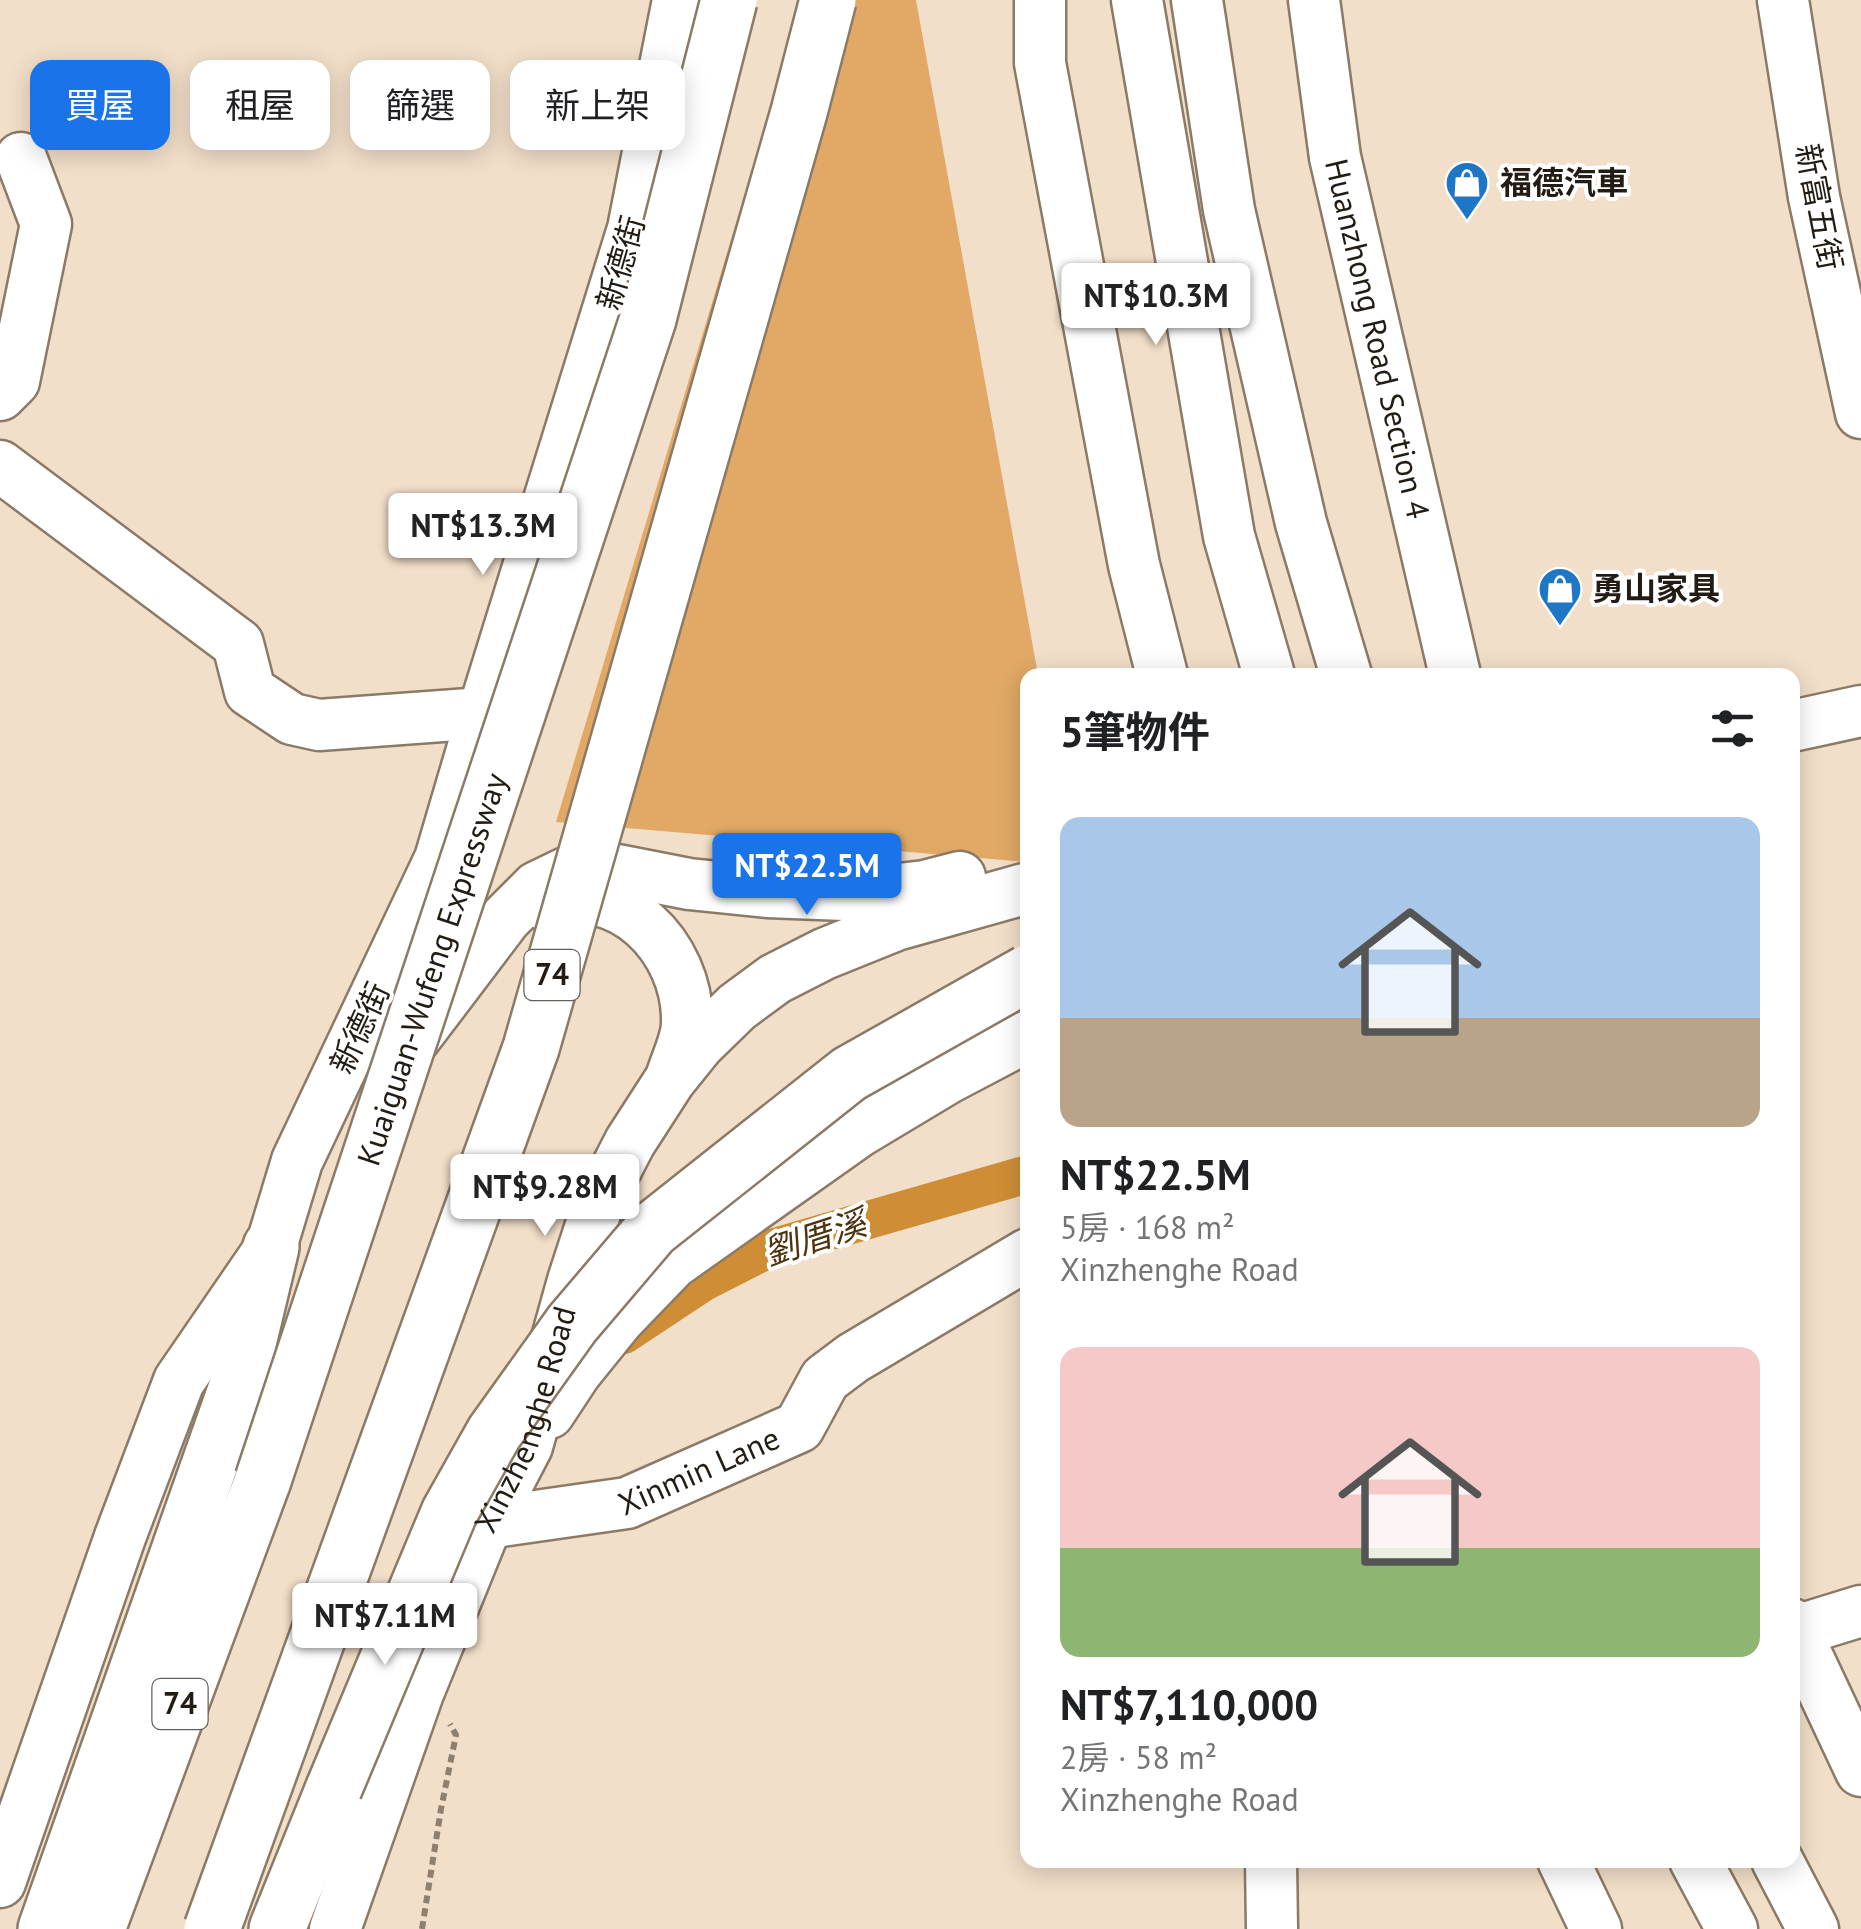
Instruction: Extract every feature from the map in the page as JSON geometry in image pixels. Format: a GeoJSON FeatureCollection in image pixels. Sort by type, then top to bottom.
{"type":"FeatureCollection","features":[{"type":"Feature","properties":{"kind":"highway","name":"Kuaiguan-Wufeng Expressway"},"geometry":{"type":"LineString","coordinates":[[97,1929],[262,1480],[648,319],[729,0]]}},
{"type":"Feature","properties":{"kind":"highway","name":"74"},"geometry":{"type":"LineString","coordinates":[[212,1929],[531,1048],[828,0]]}},
{"type":"Feature","properties":{"kind":"highway"},"geometry":{"type":"LineString","coordinates":[[277,1929],[449,1512],[494,1433],[572,1324],[652,1230],[849,1074],[1020,978]]}},
{"type":"Feature","properties":{"kind":"highway"},"geometry":{"type":"LineString","coordinates":[[46,1929],[239,1381],[272,1246]]}},
{"type":"Feature","properties":{"kind":"street"},"geometry":{"type":"LineString","coordinates":[[1015,0],[1040,63]]}},
{"type":"Feature","properties":{"kind":"street"},"geometry":{"type":"LineString","coordinates":[[1040,0],[1040,63],[1134,565],[1160,668]]}},
{"type":"Feature","properties":{"kind":"street"},"geometry":{"type":"LineString","coordinates":[[1137,0],[1229,536],[1266,668]]}},
{"type":"Feature","properties":{"kind":"street"},"geometry":{"type":"LineString","coordinates":[[1197,0],[1229,210],[1301,522],[1344,668]]}},
{"type":"Feature","properties":{"kind":"street","name":"Huanzhong Road Section 4"},"geometry":{"type":"LineString","coordinates":[[1314,0],[1335,157],[1453,668]]}},
{"type":"Feature","properties":{"kind":"street","name":"新富五街"},"geometry":{"type":"LineString","coordinates":[[1784,0],[1814,197],[1861,413]]}},
{"type":"Feature","properties":{"kind":"street","name":"新德街"},"geometry":{"type":"LineString","coordinates":[[0,1882],[120,1537],[179,1381],[272,1246],[297,1161],[440,860],[634,229],[672,9]]}},
{"type":"Feature","properties":{"kind":"street"},"geometry":{"type":"LineString","coordinates":[[0,395],[14,381],[46,224],[21,158]]}},
{"type":"Feature","properties":{"kind":"street"},"geometry":{"type":"LineString","coordinates":[[0,466],[238,644],[250,691],[292,719],[319,726],[483,713]]}},
{"type":"Feature","properties":{"kind":"street"},"geometry":{"type":"LineString","coordinates":[[1800,724],[1861,711]]}},
{"type":"Feature","properties":{"kind":"street"},"geometry":{"type":"LineString","coordinates":[[297,1161],[340,1138],[506,918],[537,887],[566,873],[602,867],[708,886],[845,894],[925,886],[1020,861]]}},
{"type":"Feature","properties":{"kind":"street","name":"Xinzhenghe Road"},"geometry":{"type":"LineString","coordinates":[[335,1929],[418,1693],[487,1524],[527,1446],[598,1204],[630,1142],[670,1080],[724,1019],[775,979],[824,954],[896,926],[1020,890]]}},
{"type":"Feature","properties":{"kind":"street"},"geometry":{"type":"LineString","coordinates":[[506,918],[554,900],[587,896],[625,910],[653,930],[672,960],[684,996],[688,1026],[670,1080]]}},
{"type":"Feature","properties":{"kind":"street"},"geometry":{"type":"LineString","coordinates":[[527,1446],[586,1359],[618,1320],[674,1264],[858,1132],[1020,1040]]}},
{"type":"Feature","properties":{"kind":"street","name":"Xinmin Lane"},"geometry":{"type":"LineString","coordinates":[[487,1524],[627,1504],[798,1427],[825,1379],[853,1358],[1020,1259]]}},
{"type":"Feature","properties":{"kind":"street"},"geometry":{"type":"LineString","coordinates":[[1800,1626],[1861,1611]]}},
{"type":"Feature","properties":{"kind":"street"},"geometry":{"type":"LineString","coordinates":[[1800,1641],[1861,1770]]}},
{"type":"Feature","properties":{"kind":"street"},"geometry":{"type":"LineString","coordinates":[[1271,1868],[1272,1929]]}},
{"type":"Feature","properties":{"kind":"street"},"geometry":{"type":"LineString","coordinates":[[1567,1868],[1596,1929]]}},
{"type":"Feature","properties":{"kind":"street"},"geometry":{"type":"LineString","coordinates":[[1699,1868],[1732,1929]]}},
{"type":"Feature","properties":{"kind":"street"},"geometry":{"type":"LineString","coordinates":[[1781,1868],[1813,1929]]}},
{"type":"Feature","properties":{"kind":"path"},"geometry":{"type":"LineString","coordinates":[[418,1693],[446,1716],[456,1736],[440,1809],[422,1929]]}},
{"type":"Feature","properties":{"kind":"shaded area"},"geometry":{"type":"Polygon","coordinates":[[[803,0],[916,0],[1037,668],[1020,668],[1020,861],[556,822],[803,0]]]}},
{"type":"Feature","properties":{"kind":"waterway","name":"劉厝溪"},"geometry":{"type":"LineString","coordinates":[[624,1335],[704,1282],[771,1248],[1020,1176]]}},
{"type":"Feature","properties":{"kind":"place","name":"福德汽車"},"geometry":{"type":"Point","coordinates":[1467,221]}},
{"type":"Feature","properties":{"kind":"place","name":"勇山家具"},"geometry":{"type":"Point","coordinates":[1560,627]}}]}
